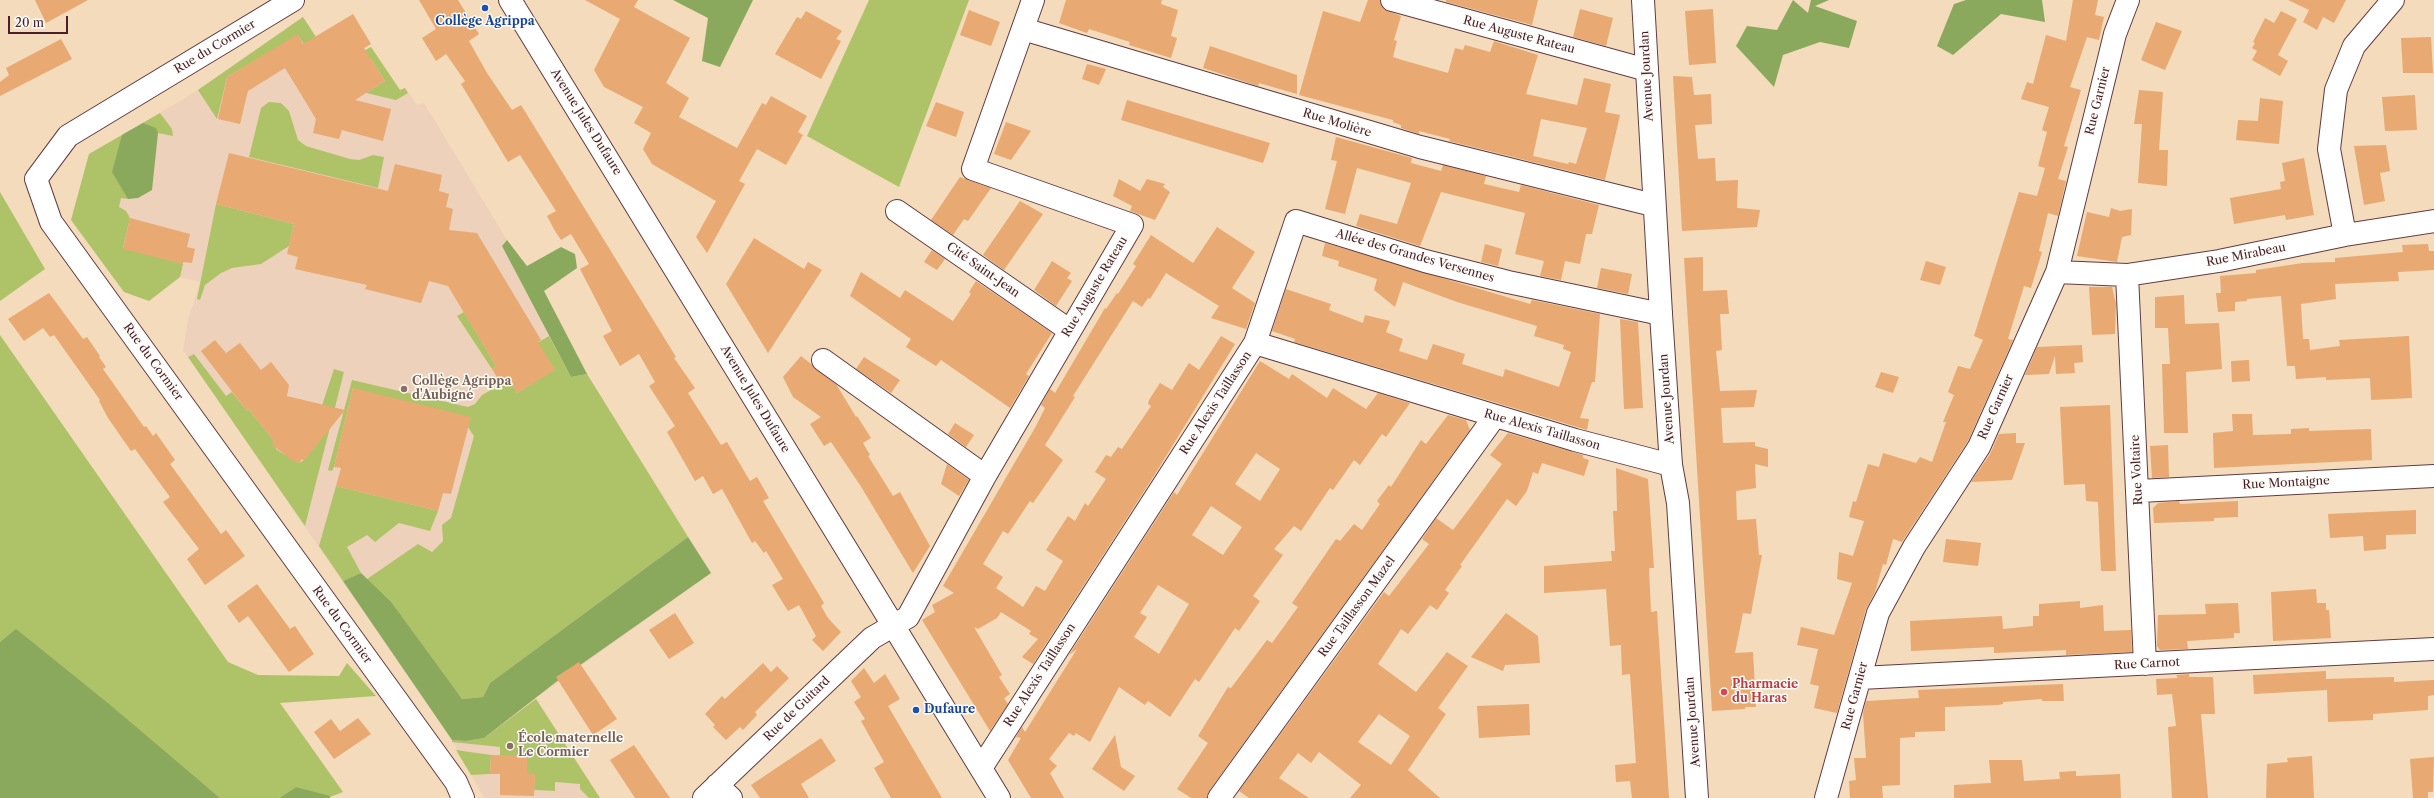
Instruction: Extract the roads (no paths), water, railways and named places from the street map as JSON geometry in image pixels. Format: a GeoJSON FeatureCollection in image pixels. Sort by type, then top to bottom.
{"type":"FeatureCollection","features":[{"type":"Feature","properties":{"kind":"street","name":"Rue du Cormier"},"geometry":{"type":"LineString","coordinates":[[293,0],[68,136],[36,178],[51,222],[451,775],[463,798]]}},
{"type":"Feature","properties":{"kind":"street","name":"Avenue Jules Dufaure"},"geometry":{"type":"LineString","coordinates":[[510,0],[873,594],[894,624],[999,798]]}},
{"type":"Feature","properties":{"kind":"street","name":"Rue Auguste Rateau"},"geometry":{"type":"LineString","coordinates":[[894,624],[908,617],[985,476],[1132,225],[973,169],[1033,0]]}},
{"type":"Feature","properties":{"kind":"street","name":"Rue Auguste Rateau"},"geometry":{"type":"LineString","coordinates":[[1392,0],[1647,70]]}},
{"type":"Feature","properties":{"kind":"street","name":"Avenue Jourdan"},"geometry":{"type":"LineString","coordinates":[[1643,0],[1660,314],[1671,465],[1678,503],[1697,798]]}},
{"type":"Feature","properties":{"kind":"street","name":"Rue Garnier"},"geometry":{"type":"LineString","coordinates":[[1826,798],[1878,613],[1914,547],[1979,447],[2057,272],[2115,34],[2128,0]]}},
{"type":"Feature","properties":{"kind":"street"},"geometry":{"type":"LineString","coordinates":[[2344,235],[2329,149],[2336,90],[2354,46],[2393,0]]}},
{"type":"Feature","properties":{"kind":"street","name":"Rue Molière"},"geometry":{"type":"LineString","coordinates":[[1023,29],[1420,147],[1653,205]]}},
{"type":"Feature","properties":{"kind":"street","name":"Cité Saint-Jean"},"geometry":{"type":"LineString","coordinates":[[897,211],[1070,330]]}},
{"type":"Feature","properties":{"kind":"street","name":"Allée des Grandes Versennes"},"geometry":{"type":"LineString","coordinates":[[1255,343],[1296,221],[1425,261],[1508,282],[1660,314]]}},
{"type":"Feature","properties":{"kind":"street","name":"Rue Mirabeau"},"geometry":{"type":"LineString","coordinates":[[2057,272],[2127,275],[2219,261],[2344,235],[2434,221]]}},
{"type":"Feature","properties":{"kind":"street","name":"Rue Voltaire"},"geometry":{"type":"LineString","coordinates":[[2127,275],[2139,491],[2145,664]]}},
{"type":"Feature","properties":{"kind":"street","name":"Rue Alexis Taillasson"},"geometry":{"type":"LineString","coordinates":[[981,768],[1255,343],[1575,440],[1671,465]]}},
{"type":"Feature","properties":{"kind":"street"},"geometry":{"type":"LineString","coordinates":[[824,360],[985,476]]}},
{"type":"Feature","properties":{"kind":"street","name":"Rue Taillasson Mazel"},"geometry":{"type":"LineString","coordinates":[[1219,798],[1495,416]]}},
{"type":"Feature","properties":{"kind":"street","name":"Rue Montaigne"},"geometry":{"type":"LineString","coordinates":[[2139,491],[2434,476]]}},
{"type":"Feature","properties":{"kind":"street","name":"Rue de Guitard"},"geometry":{"type":"LineString","coordinates":[[717,794],[872,638],[894,624]]}},
{"type":"Feature","properties":{"kind":"street","name":"Rue Carnot"},"geometry":{"type":"LineString","coordinates":[[1860,678],[2434,648]]}},
{"type":"Feature","properties":{"kind":"place","name":"Collège Agrippa"},"geometry":{"type":"Point","coordinates":[485,8]}},
{"type":"Feature","properties":{"kind":"place","name":"Collège Agrippa d'Aubigné"},"geometry":{"type":"Point","coordinates":[404,389]}},
{"type":"Feature","properties":{"kind":"place","name":"Pharmacie du Haras"},"geometry":{"type":"Point","coordinates":[1724,692]}},
{"type":"Feature","properties":{"kind":"place","name":"Dufaure"},"geometry":{"type":"Point","coordinates":[916,710]}},
{"type":"Feature","properties":{"kind":"place","name":"École maternelle Le Cormier"},"geometry":{"type":"Point","coordinates":[510,746]}}]}
